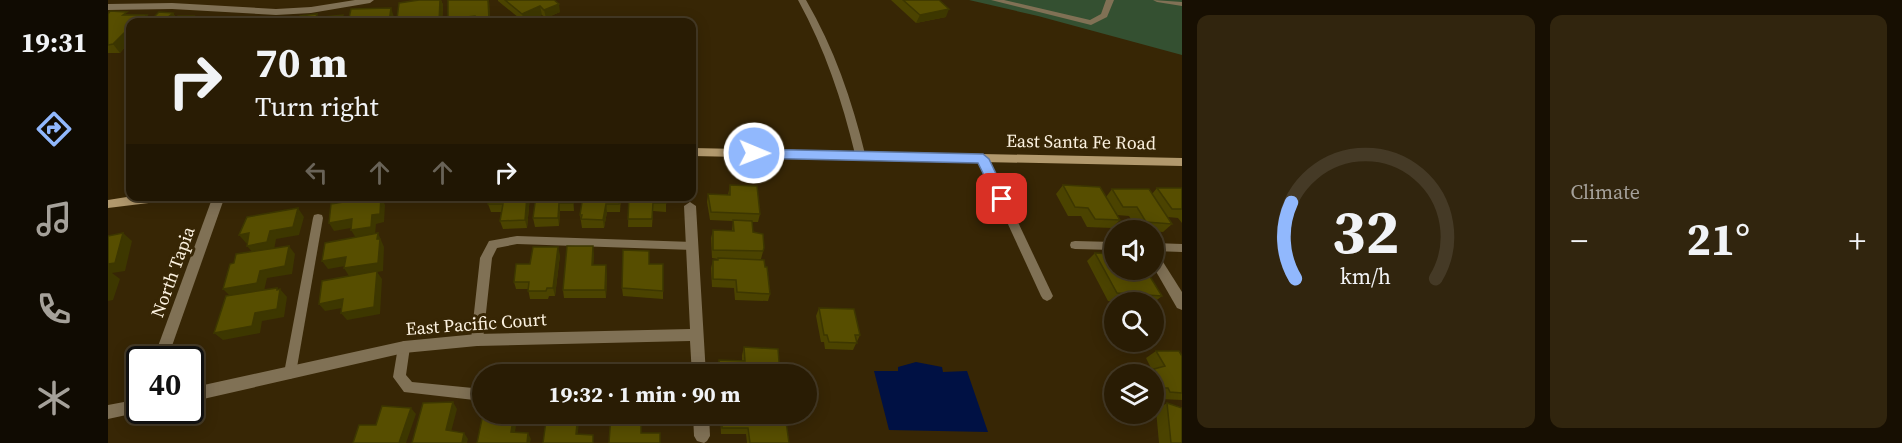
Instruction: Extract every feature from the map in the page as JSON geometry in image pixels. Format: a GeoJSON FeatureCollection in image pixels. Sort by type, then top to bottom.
{"type":"FeatureCollection","features":[{"type":"Feature","properties":{"kind":"street"},"geometry":{"type":"LineString","coordinates":[[108,7],[171,6],[276,12],[311,10],[370,0]]}},
{"type":"Feature","properties":{"kind":"street"},"geometry":{"type":"LineString","coordinates":[[802,0],[812,16],[840,80],[860,154]]}},
{"type":"Feature","properties":{"kind":"street","name":"East Santa Fe Road"},"geometry":{"type":"LineString","coordinates":[[696,152],[1182,162]]}},
{"type":"Feature","properties":{"kind":"street"},"geometry":{"type":"LineString","coordinates":[[108,204],[132,201]]}},
{"type":"Feature","properties":{"kind":"street","name":"North Tapia"},"geometry":{"type":"LineString","coordinates":[[165,346],[217,201]]}},
{"type":"Feature","properties":{"kind":"street"},"geometry":{"type":"LineString","coordinates":[[690,206],[698,364]]}},
{"type":"Feature","properties":{"kind":"street"},"geometry":{"type":"LineString","coordinates":[[1164,274],[1182,304]]}},
{"type":"Feature","properties":{"kind":"street","name":"East Pacific Court"},"geometry":{"type":"LineString","coordinates":[[204,392],[404,347],[477,340],[697,335]]}},
{"type":"Feature","properties":{"kind":"street"},"geometry":{"type":"LineString","coordinates":[[108,412],[126,409]]}},
{"type":"Feature","properties":{"kind":"street"},"geometry":{"type":"LineString","coordinates":[[701,424],[702,436]]}},
{"type":"Feature","properties":{"kind":"lane"},"geometry":{"type":"LineString","coordinates":[[995,0],[1091,23],[1104,15],[1110,0]]}},
{"type":"Feature","properties":{"kind":"lane"},"geometry":{"type":"LineString","coordinates":[[1157,0],[1182,3]]}},
{"type":"Feature","properties":{"kind":"lane"},"geometry":{"type":"LineString","coordinates":[[983,159],[1047,296]]}},
{"type":"Feature","properties":{"kind":"lane"},"geometry":{"type":"LineString","coordinates":[[290,372],[318,218]]}},
{"type":"Feature","properties":{"kind":"lane"},"geometry":{"type":"LineString","coordinates":[[477,340],[486,258],[493,244],[517,240],[693,246]]}},
{"type":"Feature","properties":{"kind":"lane"},"geometry":{"type":"LineString","coordinates":[[1075,245],[1104,246]]}},
{"type":"Feature","properties":{"kind":"lane"},"geometry":{"type":"LineString","coordinates":[[1164,247],[1182,248]]}},
{"type":"Feature","properties":{"kind":"lane"},"geometry":{"type":"LineString","coordinates":[[404,347],[399,377],[409,388],[472,393]]}},
{"type":"Feature","properties":{"kind":"green space"},"geometry":{"type":"Polygon","coordinates":[[[969,0],[1182,0],[1182,55],[1038,16],[969,0]]]}},
{"type":"Feature","properties":{"kind":"shaded area"},"geometry":{"type":"Polygon","coordinates":[[[916,362],[942,367],[943,372],[967,371],[988,432],[889,430],[874,371],[898,371],[898,367],[916,362]]]}},
{"type":"Feature","properties":{"kind":"building"},"geometry":{"type":"Polygon","coordinates":[[[440,0],[439,18],[397,18],[399,3],[440,0]]]}},
{"type":"Feature","properties":{"kind":"building"},"geometry":{"type":"Polygon","coordinates":[[[448,0],[488,0],[489,18],[475,18],[475,16],[448,18],[448,0]]]}},
{"type":"Feature","properties":{"kind":"building"},"geometry":{"type":"Polygon","coordinates":[[[505,0],[554,0],[559,4],[544,10],[540,6],[522,14],[505,0]]]}},
{"type":"Feature","properties":{"kind":"building"},"geometry":{"type":"Polygon","coordinates":[[[903,0],[939,0],[949,9],[920,15],[903,0]]]}},
{"type":"Feature","properties":{"kind":"building"},"geometry":{"type":"Polygon","coordinates":[[[391,8],[390,18],[349,18],[351,9],[391,8]]]}},
{"type":"Feature","properties":{"kind":"building"},"geometry":{"type":"Polygon","coordinates":[[[110,11],[127,12],[123,15],[147,15],[144,18],[126,18],[126,33],[113,44],[108,45],[108,14],[110,11]]]}},
{"type":"Feature","properties":{"kind":"building"},"geometry":{"type":"Polygon","coordinates":[[[159,12],[173,13],[167,18],[153,18],[159,12]]]}},
{"type":"Feature","properties":{"kind":"building"},"geometry":{"type":"Polygon","coordinates":[[[317,14],[316,18],[299,18],[300,16],[317,14]]]}},
{"type":"Feature","properties":{"kind":"building"},"geometry":{"type":"Polygon","coordinates":[[[343,15],[342,18],[323,17],[343,15]]]}},
{"type":"Feature","properties":{"kind":"building"},"geometry":{"type":"Polygon","coordinates":[[[178,16],[194,16],[192,18],[176,18],[178,16]]]}},
{"type":"Feature","properties":{"kind":"building"},"geometry":{"type":"Polygon","coordinates":[[[730,185],[757,186],[760,214],[711,212],[708,194],[730,195],[730,185]]]}},
{"type":"Feature","properties":{"kind":"building"},"geometry":{"type":"Polygon","coordinates":[[[1063,185],[1100,187],[1120,220],[1095,219],[1088,208],[1075,207],[1063,185]]]}},
{"type":"Feature","properties":{"kind":"building"},"geometry":{"type":"Polygon","coordinates":[[[1157,188],[1182,188],[1182,209],[1172,209],[1157,188]]]}},
{"type":"Feature","properties":{"kind":"building"},"geometry":{"type":"Polygon","coordinates":[[[1112,189],[1149,189],[1172,224],[1164,223],[1164,220],[1145,220],[1137,207],[1123,207],[1112,189]]]}},
{"type":"Feature","properties":{"kind":"building"},"geometry":{"type":"Polygon","coordinates":[[[350,201],[381,201],[380,214],[372,215],[371,227],[351,230],[352,219],[329,223],[331,204],[350,201]]]}},
{"type":"Feature","properties":{"kind":"building"},"geometry":{"type":"Polygon","coordinates":[[[488,201],[527,201],[525,220],[500,221],[503,204],[488,204],[488,201]]]}},
{"type":"Feature","properties":{"kind":"building"},"geometry":{"type":"Polygon","coordinates":[[[535,201],[573,201],[573,203],[559,203],[558,218],[533,218],[535,201]]]}},
{"type":"Feature","properties":{"kind":"building"},"geometry":{"type":"Polygon","coordinates":[[[582,201],[619,201],[619,204],[606,204],[603,220],[581,219],[582,215],[580,215],[582,201]]]}},
{"type":"Feature","properties":{"kind":"building"},"geometry":{"type":"Polygon","coordinates":[[[629,201],[666,201],[666,203],[653,203],[652,219],[628,219],[629,201]]]}},
{"type":"Feature","properties":{"kind":"building"},"geometry":{"type":"Polygon","coordinates":[[[298,208],[293,227],[270,231],[267,242],[247,246],[249,233],[239,235],[247,217],[298,208]]]}},
{"type":"Feature","properties":{"kind":"building"},"geometry":{"type":"Polygon","coordinates":[[[733,220],[752,221],[753,232],[763,234],[763,251],[713,250],[713,230],[734,231],[733,220]]]}},
{"type":"Feature","properties":{"kind":"building"},"geometry":{"type":"Polygon","coordinates":[[[123,233],[115,263],[108,264],[108,236],[123,233]]]}},
{"type":"Feature","properties":{"kind":"building"},"geometry":{"type":"Polygon","coordinates":[[[378,233],[377,239],[380,239],[378,263],[344,268],[346,257],[322,261],[325,243],[378,233]]]}},
{"type":"Feature","properties":{"kind":"building"},"geometry":{"type":"Polygon","coordinates":[[[289,246],[285,266],[260,271],[257,283],[223,289],[230,264],[234,263],[236,254],[289,246]]]}},
{"type":"Feature","properties":{"kind":"building"},"geometry":{"type":"Polygon","coordinates":[[[567,246],[593,246],[592,265],[606,265],[605,290],[563,290],[567,246]]]}},
{"type":"Feature","properties":{"kind":"building"},"geometry":{"type":"Polygon","coordinates":[[[533,247],[558,247],[553,288],[547,288],[546,291],[528,291],[529,282],[514,282],[516,264],[530,264],[533,247]]]}},
{"type":"Feature","properties":{"kind":"building"},"geometry":{"type":"Polygon","coordinates":[[[623,250],[649,251],[649,264],[663,264],[663,291],[622,288],[623,250]]]}},
{"type":"Feature","properties":{"kind":"building"},"geometry":{"type":"Polygon","coordinates":[[[1095,253],[1104,253],[1104,269],[1095,253]]]}},
{"type":"Feature","properties":{"kind":"building"},"geometry":{"type":"Polygon","coordinates":[[[718,258],[764,260],[770,294],[737,292],[736,280],[713,279],[713,260],[718,260],[718,258]]]}},
{"type":"Feature","properties":{"kind":"building"},"geometry":{"type":"Polygon","coordinates":[[[377,271],[374,307],[341,313],[343,299],[319,304],[322,281],[377,271]]]}},
{"type":"Feature","properties":{"kind":"building"},"geometry":{"type":"Polygon","coordinates":[[[1110,280],[1152,280],[1160,292],[1116,292],[1110,280]]]}},
{"type":"Feature","properties":{"kind":"building"},"geometry":{"type":"Polygon","coordinates":[[[277,288],[277,290],[280,289],[277,309],[255,313],[252,326],[214,333],[226,296],[277,288]]]}},
{"type":"Feature","properties":{"kind":"building"},"geometry":{"type":"Polygon","coordinates":[[[819,308],[854,309],[860,335],[855,335],[857,343],[829,342],[827,335],[824,335],[819,308]]]}},
{"type":"Feature","properties":{"kind":"building"},"geometry":{"type":"Polygon","coordinates":[[[744,347],[778,349],[779,364],[719,364],[719,360],[745,361],[744,347]]]}},
{"type":"Feature","properties":{"kind":"building"},"geometry":{"type":"Polygon","coordinates":[[[1179,351],[1182,356],[1182,393],[1170,392],[1168,388],[1164,388],[1164,364],[1157,352],[1179,351]]]}},
{"type":"Feature","properties":{"kind":"building"},"geometry":{"type":"Polygon","coordinates":[[[453,402],[446,430],[464,433],[462,443],[412,443],[423,403],[453,402]]]}},
{"type":"Feature","properties":{"kind":"building"},"geometry":{"type":"Polygon","coordinates":[[[1167,403],[1182,408],[1182,443],[1171,443],[1167,403]]]}},
{"type":"Feature","properties":{"kind":"building"},"geometry":{"type":"Polygon","coordinates":[[[382,406],[411,408],[399,443],[353,443],[359,425],[376,425],[382,406]]]}},
{"type":"Feature","properties":{"kind":"building"},"geometry":{"type":"Polygon","coordinates":[[[481,424],[512,424],[511,432],[528,433],[527,443],[477,443],[481,424]]]}},
{"type":"Feature","properties":{"kind":"building"},"geometry":{"type":"Polygon","coordinates":[[[546,424],[577,424],[576,434],[593,435],[593,443],[543,443],[546,424]]]}},
{"type":"Feature","properties":{"kind":"building"},"geometry":{"type":"Polygon","coordinates":[[[610,424],[641,424],[641,433],[660,433],[660,443],[609,443],[610,424]]]}},
{"type":"Feature","properties":{"kind":"building"},"geometry":{"type":"Polygon","coordinates":[[[722,424],[786,424],[789,443],[750,443],[748,428],[722,428],[722,424]]]}},
{"type":"Feature","properties":{"kind":"route"},"geometry":{"type":"LineString","coordinates":[[754,153],[983,159],[1002,199]]}}]}
